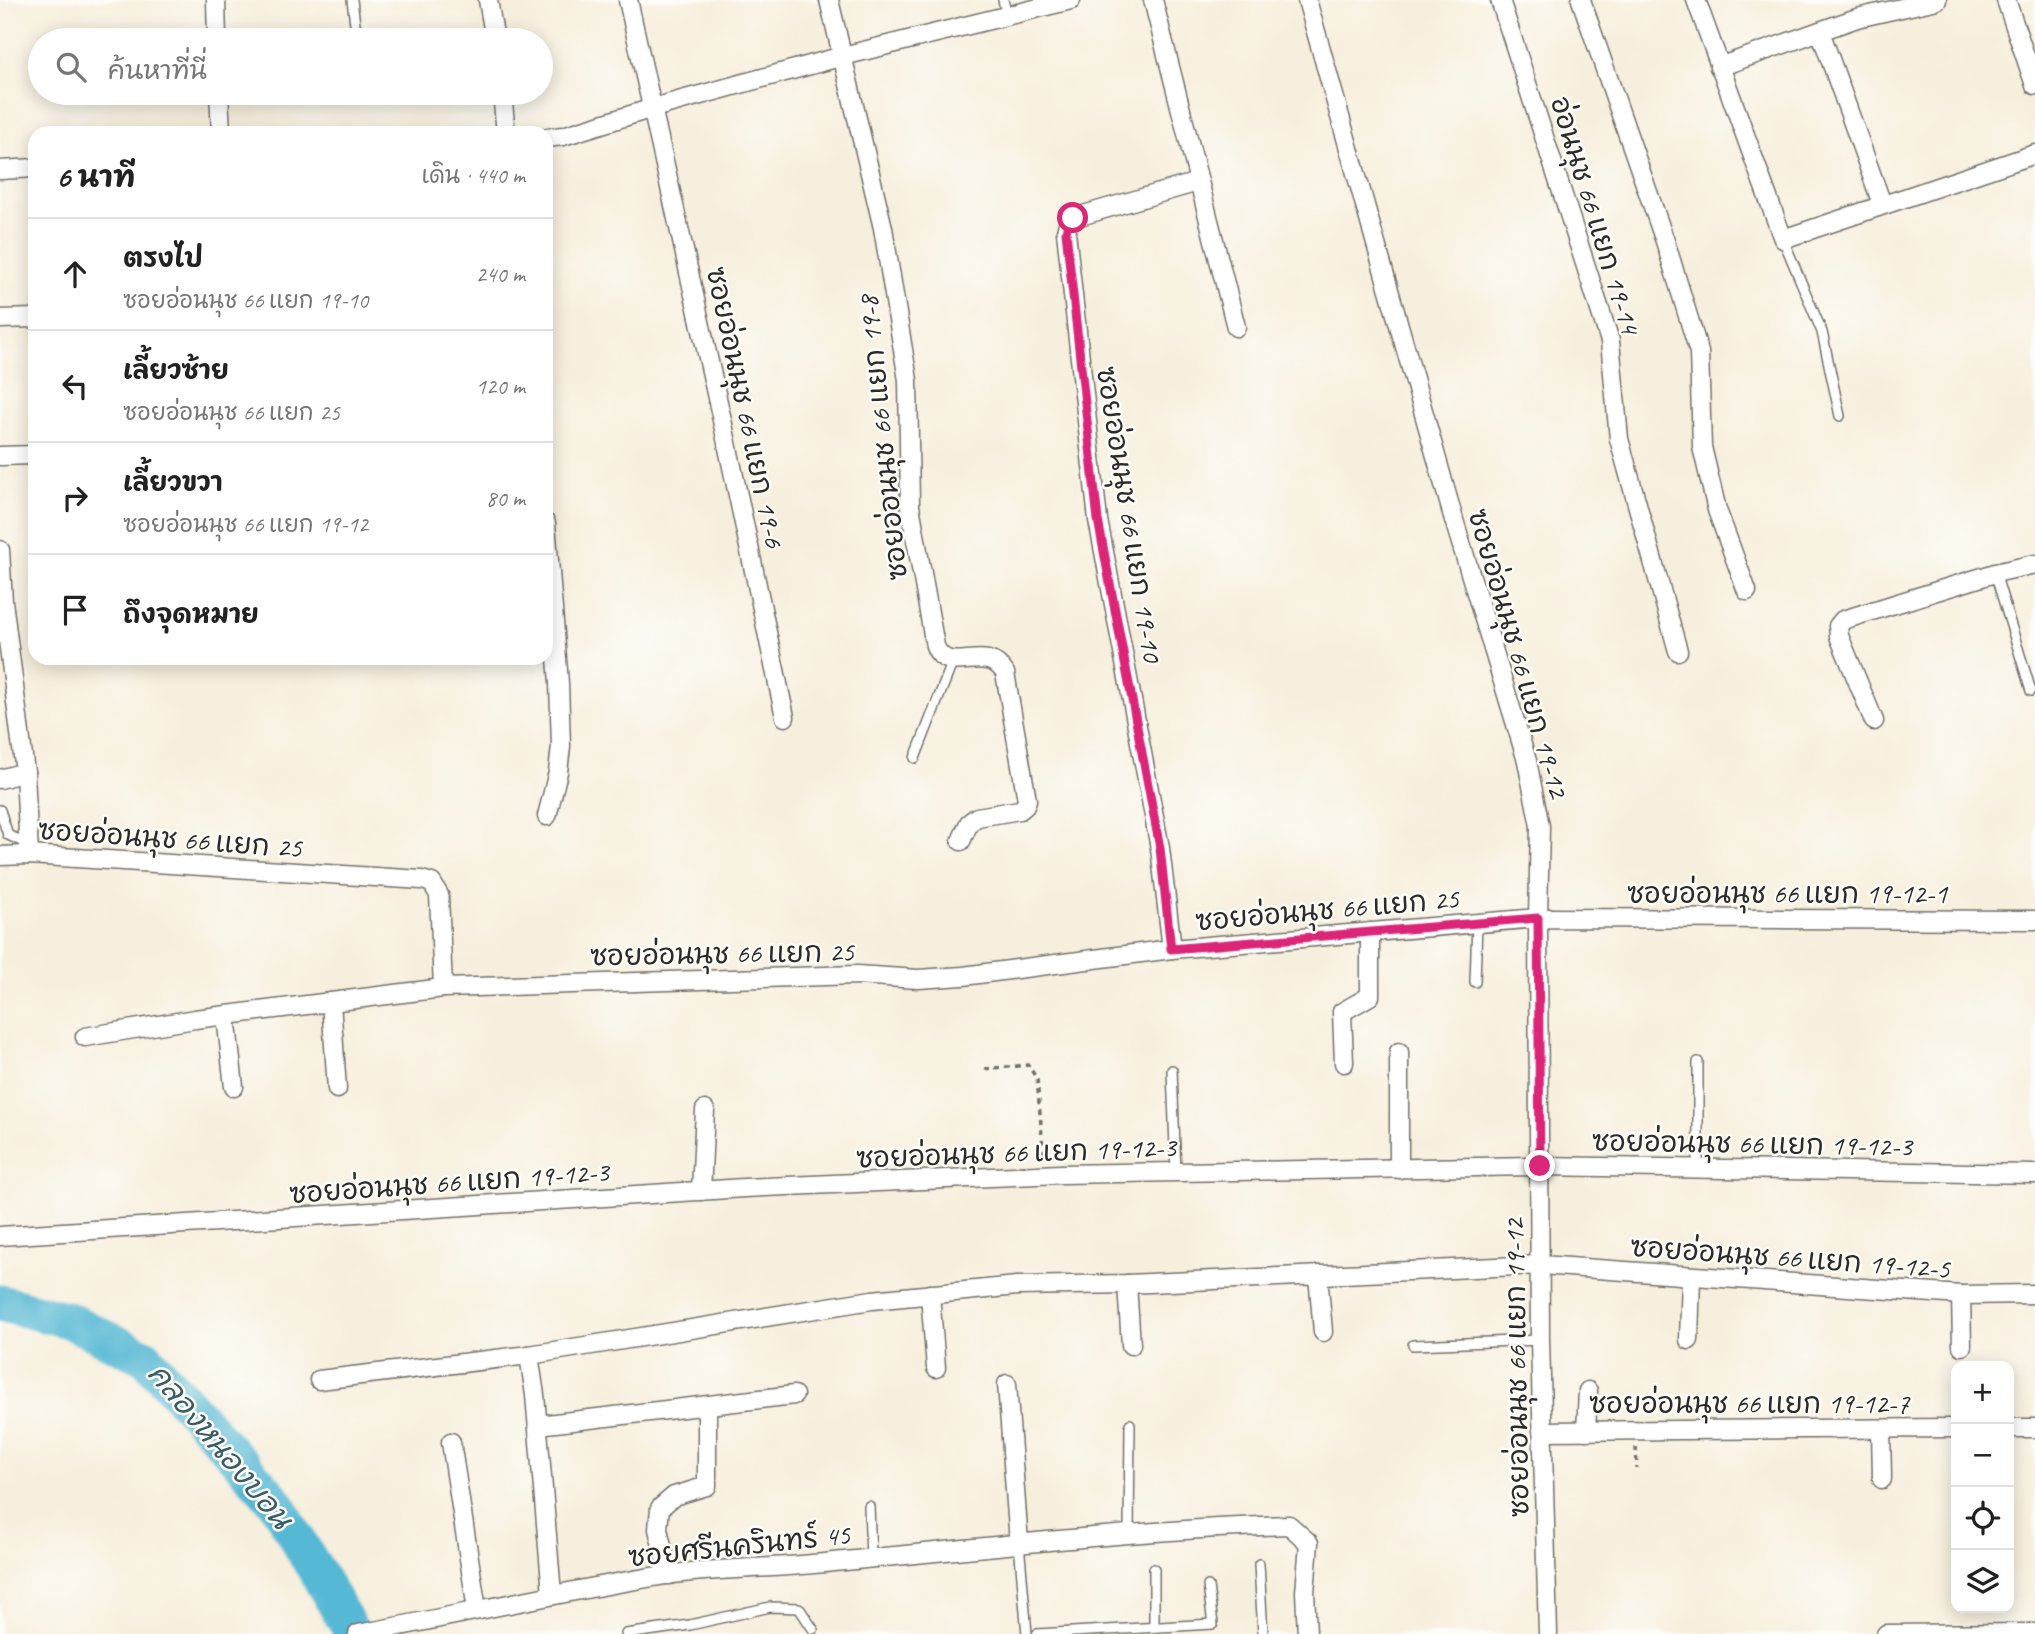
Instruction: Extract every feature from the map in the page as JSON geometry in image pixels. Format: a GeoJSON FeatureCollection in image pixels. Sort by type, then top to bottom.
{"type":"FeatureCollection","features":[{"type":"Feature","properties":{"kind":"street"},"geometry":{"type":"LineString","coordinates":[[216,0],[217,28]]}},
{"type":"Feature","properties":{"kind":"street"},"geometry":{"type":"LineString","coordinates":[[488,0],[493,28]]}},
{"type":"Feature","properties":{"kind":"street","name":"ซอยอ่อนนุช 66 แยก 19-6"},"geometry":{"type":"LineString","coordinates":[[628,0],[785,717]]}},
{"type":"Feature","properties":{"kind":"street","name":"ซอยอ่อนนุช 66 แยก 19-8"},"geometry":{"type":"LineString","coordinates":[[829,0],[883,228],[908,380],[910,506],[935,646],[937,653],[953,661]]}},
{"type":"Feature","properties":{"kind":"street"},"geometry":{"type":"LineString","coordinates":[[553,137],[843,56],[1005,7],[1071,0]]}},
{"type":"Feature","properties":{"kind":"street"},"geometry":{"type":"LineString","coordinates":[[1153,0],[1236,327]]}},
{"type":"Feature","properties":{"kind":"street","name":"ซอยอ่อนนุช 66 แยก 19-12"},"geometry":{"type":"LineString","coordinates":[[1307,0],[1454,520],[1527,761],[1540,826],[1540,1340],[1548,1634]]}},
{"type":"Feature","properties":{"kind":"street","name":"อ่อนนุช 66 แยก 19-14"},"geometry":{"type":"LineString","coordinates":[[1500,0],[1610,341],[1619,439],[1678,652]]}},
{"type":"Feature","properties":{"kind":"street"},"geometry":{"type":"LineString","coordinates":[[1581,0],[1666,244],[1699,352],[1702,447],[1717,510],[1747,591]]}},
{"type":"Feature","properties":{"kind":"street"},"geometry":{"type":"LineString","coordinates":[[1696,0],[1783,239],[2035,153]]}},
{"type":"Feature","properties":{"kind":"street"},"geometry":{"type":"LineString","coordinates":[[1720,67],[1857,18],[1937,0]]}},
{"type":"Feature","properties":{"kind":"street"},"geometry":{"type":"LineString","coordinates":[[2006,0],[2035,85]]}},
{"type":"Feature","properties":{"kind":"street"},"geometry":{"type":"LineString","coordinates":[[1820,31],[1882,204]]}},
{"type":"Feature","properties":{"kind":"street"},"geometry":{"type":"LineString","coordinates":[[220,105],[221,126]]}},
{"type":"Feature","properties":{"kind":"street"},"geometry":{"type":"LineString","coordinates":[[503,105],[505,126]]}},
{"type":"Feature","properties":{"kind":"street"},"geometry":{"type":"LineString","coordinates":[[0,170],[28,168]]}},
{"type":"Feature","properties":{"kind":"street","name":"ซอยอ่อนนุช 66 แยก 19-10"},"geometry":{"type":"LineString","coordinates":[[1171,949],[1160,848],[1098,520],[1066,232],[1068,223],[1073,218],[1199,182]]}},
{"type":"Feature","properties":{"kind":"street"},"geometry":{"type":"LineString","coordinates":[[0,319],[28,318]]}},
{"type":"Feature","properties":{"kind":"street"},"geometry":{"type":"LineString","coordinates":[[0,456],[28,455]]}},
{"type":"Feature","properties":{"kind":"street"},"geometry":{"type":"LineString","coordinates":[[0,550],[2,602],[25,772],[29,850]]}},
{"type":"Feature","properties":{"kind":"street"},"geometry":{"type":"LineString","coordinates":[[1874,721],[1839,636],[1838,626],[1843,620],[1995,573],[2035,564]]}},
{"type":"Feature","properties":{"kind":"street"},"geometry":{"type":"LineString","coordinates":[[547,816],[558,772],[561,746],[553,609]]}},
{"type":"Feature","properties":{"kind":"street"},"geometry":{"type":"LineString","coordinates":[[953,661],[991,659],[1000,664],[1005,673],[1027,800],[1020,810],[977,817],[969,823],[961,841]]}},
{"type":"Feature","properties":{"kind":"street"},"geometry":{"type":"LineString","coordinates":[[0,779],[25,772]]}},
{"type":"Feature","properties":{"kind":"street","name":"ซอยอ่อนนุช 66 แยก 25"},"geometry":{"type":"LineString","coordinates":[[0,856],[29,850],[422,880],[432,883],[439,895],[443,988],[857,975],[918,979],[963,976],[1171,949],[1538,918]]}},
{"type":"Feature","properties":{"kind":"street","name":"ซอยอ่อนนุช 66 แยก 19-12-1"},"geometry":{"type":"LineString","coordinates":[[1538,918],[2035,920]]}},
{"type":"Feature","properties":{"kind":"street"},"geometry":{"type":"LineString","coordinates":[[1344,1063],[1342,1012],[1370,996],[1370,932]]}},
{"type":"Feature","properties":{"kind":"street"},"geometry":{"type":"LineString","coordinates":[[85,1037],[443,988]]}},
{"type":"Feature","properties":{"kind":"street"},"geometry":{"type":"LineString","coordinates":[[331,1002],[337,1088]]}},
{"type":"Feature","properties":{"kind":"street"},"geometry":{"type":"LineString","coordinates":[[226,1016],[234,1087]]}},
{"type":"Feature","properties":{"kind":"street"},"geometry":{"type":"LineString","coordinates":[[1399,1052],[1399,1169]]}},
{"type":"Feature","properties":{"kind":"street"},"geometry":{"type":"LineString","coordinates":[[701,1191],[705,1110]]}},
{"type":"Feature","properties":{"kind":"street","name":"ซอยอ่อนนุช 66 แยก 19-12-3"},"geometry":{"type":"LineString","coordinates":[[0,1236],[701,1191],[1045,1175],[1540,1166],[2035,1174]]}},
{"type":"Feature","properties":{"kind":"street","name":"ซอยอ่อนนุช 66 แยก 19-12-5"},"geometry":{"type":"LineString","coordinates":[[319,1380],[529,1355],[872,1300],[1017,1286],[1128,1284],[1541,1265],[1961,1295],[2035,1294]]}},
{"type":"Feature","properties":{"kind":"street"},"geometry":{"type":"LineString","coordinates":[[1318,1275],[1323,1332]]}},
{"type":"Feature","properties":{"kind":"street"},"geometry":{"type":"LineString","coordinates":[[1689,1340],[1691,1277]]}},
{"type":"Feature","properties":{"kind":"street"},"geometry":{"type":"LineString","coordinates":[[1128,1284],[1131,1345]]}},
{"type":"Feature","properties":{"kind":"street"},"geometry":{"type":"LineString","coordinates":[[930,1294],[936,1368]]}},
{"type":"Feature","properties":{"kind":"street"},"geometry":{"type":"LineString","coordinates":[[1961,1295],[1962,1346]]}},
{"type":"Feature","properties":{"kind":"street"},"geometry":{"type":"LineString","coordinates":[[529,1355],[538,1425],[552,1594]]}},
{"type":"Feature","properties":{"kind":"street"},"geometry":{"type":"LineString","coordinates":[[1007,1384],[1019,1543]]}},
{"type":"Feature","properties":{"kind":"street"},"geometry":{"type":"LineString","coordinates":[[1586,1431],[1588,1391]]}},
{"type":"Feature","properties":{"kind":"street"},"geometry":{"type":"LineString","coordinates":[[538,1425],[794,1395]]}},
{"type":"Feature","properties":{"kind":"street"},"geometry":{"type":"LineString","coordinates":[[669,1575],[658,1529],[660,1508],[674,1496],[707,1486],[707,1406]]}},
{"type":"Feature","properties":{"kind":"street","name":"ซอยอ่อนนุช 66 แยก 19-12-7"},"geometry":{"type":"LineString","coordinates":[[1542,1431],[1951,1428]]}},
{"type":"Feature","properties":{"kind":"street"},"geometry":{"type":"LineString","coordinates":[[2014,1428],[2035,1428]]}},
{"type":"Feature","properties":{"kind":"street"},"geometry":{"type":"LineString","coordinates":[[1881,1429],[1882,1479]]}},
{"type":"Feature","properties":{"kind":"street"},"geometry":{"type":"LineString","coordinates":[[451,1442],[477,1610]]}},
{"type":"Feature","properties":{"kind":"street","name":"ซอยศรีนครินทร์ 45"},"geometry":{"type":"LineString","coordinates":[[358,1634],[389,1631],[552,1594],[669,1575],[1019,1543],[1289,1525],[1309,1543],[1305,1591],[1307,1634]]}},
{"type":"Feature","properties":{"kind":"street"},"geometry":{"type":"LineString","coordinates":[[1886,1634],[2035,1633]]}},
{"type":"Feature","properties":{"kind":"lane"},"geometry":{"type":"LineString","coordinates":[[352,0],[356,28]]}},
{"type":"Feature","properties":{"kind":"lane"},"geometry":{"type":"LineString","coordinates":[[1783,239],[1822,332],[1840,416]]}},
{"type":"Feature","properties":{"kind":"lane"},"geometry":{"type":"LineString","coordinates":[[1995,573],[2031,691]]}},
{"type":"Feature","properties":{"kind":"lane"},"geometry":{"type":"LineString","coordinates":[[915,758],[953,661]]}},
{"type":"Feature","properties":{"kind":"lane"},"geometry":{"type":"LineString","coordinates":[[0,810],[8,835],[29,850]]}},
{"type":"Feature","properties":{"kind":"lane"},"geometry":{"type":"LineString","coordinates":[[1475,982],[1477,923]]}},
{"type":"Feature","properties":{"kind":"lane"},"geometry":{"type":"LineString","coordinates":[[1698,1062],[1698,1168]]}},
{"type":"Feature","properties":{"kind":"lane"},"geometry":{"type":"LineString","coordinates":[[1171,1070],[1176,1173]]}},
{"type":"Feature","properties":{"kind":"lane"},"geometry":{"type":"LineString","coordinates":[[1413,1345],[1540,1340]]}},
{"type":"Feature","properties":{"kind":"lane"},"geometry":{"type":"LineString","coordinates":[[1129,1536],[1130,1424]]}},
{"type":"Feature","properties":{"kind":"lane"},"geometry":{"type":"LineString","coordinates":[[869,1506],[871,1558]]}},
{"type":"Feature","properties":{"kind":"lane"},"geometry":{"type":"LineString","coordinates":[[1019,1543],[1027,1634]]}},
{"type":"Feature","properties":{"kind":"lane"},"geometry":{"type":"LineString","coordinates":[[1259,1564],[1263,1634]]}},
{"type":"Feature","properties":{"kind":"lane"},"geometry":{"type":"LineString","coordinates":[[1154,1569],[1154,1628]]}},
{"type":"Feature","properties":{"kind":"lane"},"geometry":{"type":"LineString","coordinates":[[1037,1634],[1213,1624],[1208,1586]]}},
{"type":"Feature","properties":{"kind":"lane"},"geometry":{"type":"LineString","coordinates":[[626,1634],[690,1625],[770,1607],[799,1608],[813,1629]]}},
{"type":"Feature","properties":{"kind":"path"},"geometry":{"type":"LineString","coordinates":[[985,1069],[1028,1065],[1037,1079],[1045,1175]]}},
{"type":"Feature","properties":{"kind":"waterway","name":"คลองหนองบอน"},"geometry":{"type":"LineString","coordinates":[[0,1303],[68,1320],[146,1358],[275,1501],[353,1634]]}},
{"type":"Feature","properties":{"kind":"route"},"geometry":{"type":"LineString","coordinates":[[1073,218],[1068,223],[1066,232],[1098,520],[1160,848],[1171,949],[1538,918],[1540,1166]]}}]}
